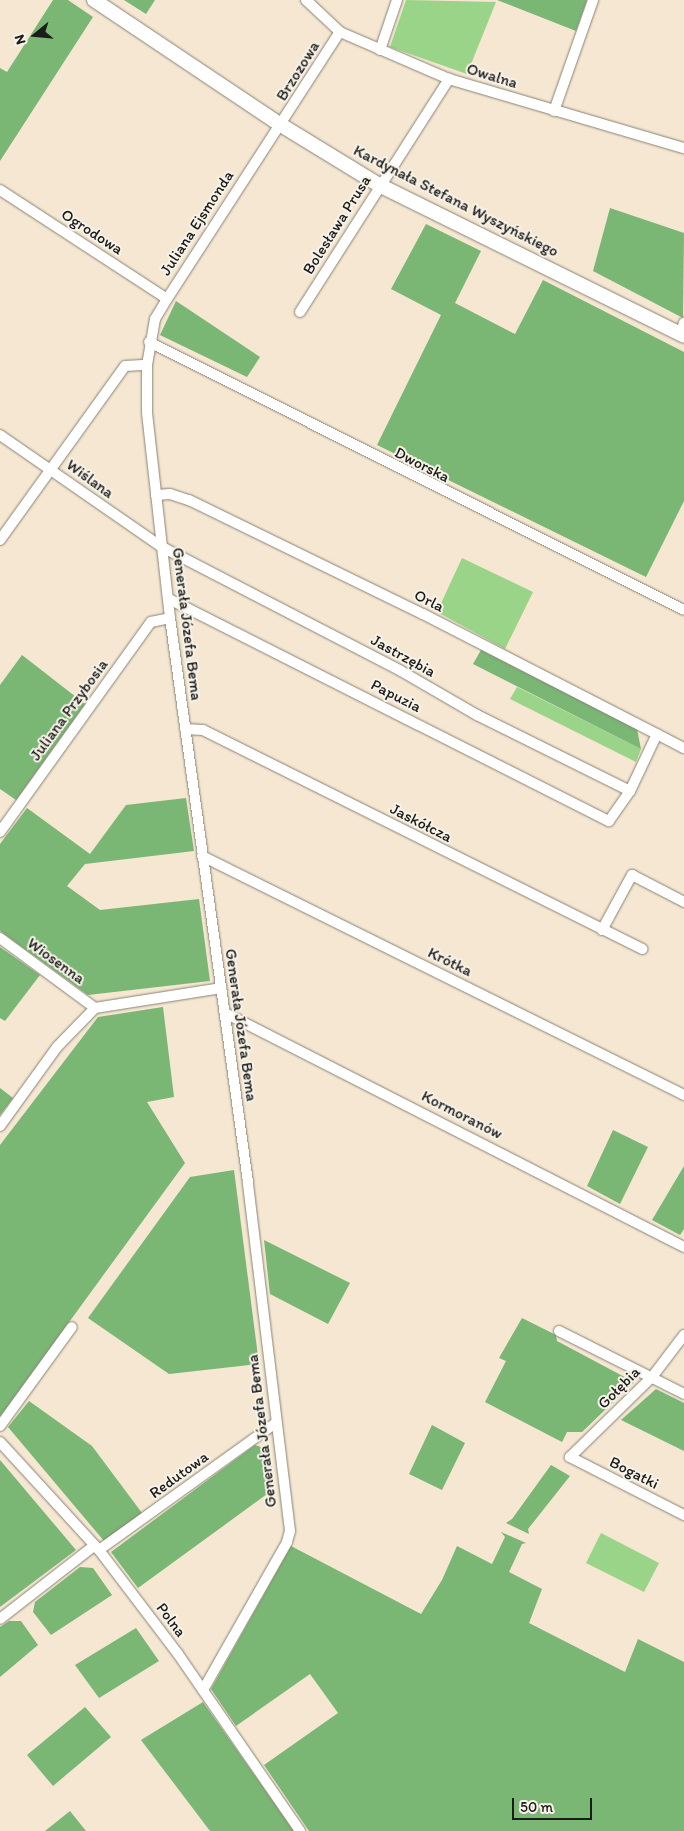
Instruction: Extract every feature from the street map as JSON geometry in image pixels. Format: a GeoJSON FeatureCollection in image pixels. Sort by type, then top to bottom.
{"type":"FeatureCollection","features":[{"type":"Feature","properties":{"kind":"main road","name":"Kardynała Stefana Wyszyńskiego"},"geometry":{"type":"LineString","coordinates":[[94,0],[280,125],[380,185],[683,331]]}},
{"type":"Feature","properties":{"kind":"street","name":"Owalna"},"geometry":{"type":"LineString","coordinates":[[306,0],[340,32],[449,78],[684,148]]}},
{"type":"Feature","properties":{"kind":"street"},"geometry":{"type":"LineString","coordinates":[[380,50],[397,0]]}},
{"type":"Feature","properties":{"kind":"street"},"geometry":{"type":"LineString","coordinates":[[554,110],[593,0]]}},
{"type":"Feature","properties":{"kind":"street","name":"Brzozowa"},"geometry":{"type":"LineString","coordinates":[[280,125],[340,32]]}},
{"type":"Feature","properties":{"kind":"street","name":"Bolesława Prusa"},"geometry":{"type":"LineString","coordinates":[[300,312],[449,78]]}},
{"type":"Feature","properties":{"kind":"street","name":"Juliana Ejsmonda"},"geometry":{"type":"LineString","coordinates":[[149,342],[155,319],[167,299],[280,125]]}},
{"type":"Feature","properties":{"kind":"street","name":"Ogrodowa"},"geometry":{"type":"LineString","coordinates":[[0,190],[167,299]]}},
{"type":"Feature","properties":{"kind":"street","name":"Generała Józefa Bema"},"geometry":{"type":"LineString","coordinates":[[149,342],[147,412],[170,618],[225,1012],[290,1531],[287,1542],[203,1690]]}},
{"type":"Feature","properties":{"kind":"street","name":"Dworska"},"geometry":{"type":"LineString","coordinates":[[149,342],[684,610]]}},
{"type":"Feature","properties":{"kind":"street"},"geometry":{"type":"LineString","coordinates":[[0,540],[124,366],[147,364]]}},
{"type":"Feature","properties":{"kind":"street","name":"Wiślana"},"geometry":{"type":"LineString","coordinates":[[0,435],[52,469],[162,547]]}},
{"type":"Feature","properties":{"kind":"street","name":"Orla"},"geometry":{"type":"LineString","coordinates":[[156,495],[170,494],[189,500],[423,614],[684,748]]}},
{"type":"Feature","properties":{"kind":"street","name":"Jastrzębia"},"geometry":{"type":"LineString","coordinates":[[162,547],[401,671],[477,715],[630,791]]}},
{"type":"Feature","properties":{"kind":"street","name":"Papuzia"},"geometry":{"type":"LineString","coordinates":[[169,599],[609,821],[630,791]]}},
{"type":"Feature","properties":{"kind":"street","name":"Juliana Przybosia"},"geometry":{"type":"LineString","coordinates":[[0,832],[151,622],[170,618]]}},
{"type":"Feature","properties":{"kind":"street","name":"Jaskółcza"},"geometry":{"type":"LineString","coordinates":[[185,729],[203,730],[642,949]]}},
{"type":"Feature","properties":{"kind":"street"},"geometry":{"type":"LineString","coordinates":[[630,791],[657,734]]}},
{"type":"Feature","properties":{"kind":"street","name":"Krótka"},"geometry":{"type":"LineString","coordinates":[[202,856],[684,1095]]}},
{"type":"Feature","properties":{"kind":"street"},"geometry":{"type":"LineString","coordinates":[[602,930],[632,875],[684,902]]}},
{"type":"Feature","properties":{"kind":"street","name":"Wiosenna"},"geometry":{"type":"LineString","coordinates":[[0,938],[95,1008]]}},
{"type":"Feature","properties":{"kind":"street"},"geometry":{"type":"LineString","coordinates":[[0,1126],[57,1047],[95,1008],[221,988]]}},
{"type":"Feature","properties":{"kind":"street","name":"Kormoranów"},"geometry":{"type":"LineString","coordinates":[[225,1012],[684,1247]]}},
{"type":"Feature","properties":{"kind":"street"},"geometry":{"type":"LineString","coordinates":[[0,1426],[72,1327]]}},
{"type":"Feature","properties":{"kind":"street"},"geometry":{"type":"LineString","coordinates":[[559,1331],[684,1394]]}},
{"type":"Feature","properties":{"kind":"street","name":"Gołębia"},"geometry":{"type":"LineString","coordinates":[[570,1457],[652,1378],[684,1334]]}},
{"type":"Feature","properties":{"kind":"street","name":"Redutowa"},"geometry":{"type":"LineString","coordinates":[[0,1619],[97,1548],[276,1423]]}},
{"type":"Feature","properties":{"kind":"street","name":"Polna"},"geometry":{"type":"LineString","coordinates":[[0,1442],[97,1548],[203,1690],[300,1831]]}},
{"type":"Feature","properties":{"kind":"street","name":"Bogatki"},"geometry":{"type":"LineString","coordinates":[[570,1457],[684,1515]]}},
{"type":"Feature","properties":{"kind":"green space"},"geometry":{"type":"Polygon","coordinates":[[[53,0],[68,0],[93,17],[0,161],[0,68],[7,72],[53,0]]]}},
{"type":"Feature","properties":{"kind":"green space"},"geometry":{"type":"Polygon","coordinates":[[[124,0],[155,0],[146,14],[124,0]]]}},
{"type":"Feature","properties":{"kind":"green space"},"geometry":{"type":"Polygon","coordinates":[[[406,0],[496,2],[467,74],[390,47],[406,0]]]}},
{"type":"Feature","properties":{"kind":"green space"},"geometry":{"type":"Polygon","coordinates":[[[497,0],[587,0],[576,31],[497,0]]]}},
{"type":"Feature","properties":{"kind":"green space"},"geometry":{"type":"Polygon","coordinates":[[[610,208],[684,233],[683,318],[593,271],[610,208]]]}},
{"type":"Feature","properties":{"kind":"green space"},"geometry":{"type":"Polygon","coordinates":[[[426,224],[481,251],[455,303],[515,334],[543,280],[684,352],[684,501],[646,577],[377,445],[441,315],[391,289],[426,224]]]}},
{"type":"Feature","properties":{"kind":"green space"},"geometry":{"type":"Polygon","coordinates":[[[176,301],[260,357],[247,377],[160,335],[176,301]]]}},
{"type":"Feature","properties":{"kind":"green space"},"geometry":{"type":"Polygon","coordinates":[[[462,558],[533,592],[505,649],[437,612],[462,558]]]}},
{"type":"Feature","properties":{"kind":"green space"},"geometry":{"type":"Polygon","coordinates":[[[481,650],[637,729],[641,749],[473,664],[481,650]]]}},
{"type":"Feature","properties":{"kind":"green space"},"geometry":{"type":"Polygon","coordinates":[[[22,655],[85,704],[16,800],[0,789],[0,685],[22,655]]]}},
{"type":"Feature","properties":{"kind":"green space"},"geometry":{"type":"Polygon","coordinates":[[[517,687],[641,749],[636,762],[510,699],[517,687]]]}},
{"type":"Feature","properties":{"kind":"green space"},"geometry":{"type":"Polygon","coordinates":[[[186,798],[194,851],[85,864],[67,886],[100,910],[199,899],[210,981],[88,995],[0,931],[0,844],[27,808],[90,854],[126,805],[186,798]]]}},
{"type":"Feature","properties":{"kind":"green space"},"geometry":{"type":"Polygon","coordinates":[[[0,947],[40,975],[5,1021],[0,1018],[0,947]]]}},
{"type":"Feature","properties":{"kind":"green space"},"geometry":{"type":"Polygon","coordinates":[[[163,1007],[174,1097],[147,1102],[185,1163],[0,1417],[0,1145],[98,1017],[163,1007]]]}},
{"type":"Feature","properties":{"kind":"green space"},"geometry":{"type":"Polygon","coordinates":[[[0,1088],[13,1098],[0,1115],[0,1088]]]}},
{"type":"Feature","properties":{"kind":"green space"},"geometry":{"type":"Polygon","coordinates":[[[613,1130],[648,1147],[620,1204],[587,1186],[613,1130]]]}},
{"type":"Feature","properties":{"kind":"green space"},"geometry":{"type":"Polygon","coordinates":[[[684,1166],[684,1229],[680,1235],[652,1220],[684,1166]]]}},
{"type":"Feature","properties":{"kind":"green space"},"geometry":{"type":"Polygon","coordinates":[[[234,1170],[259,1364],[169,1374],[88,1318],[190,1177],[234,1170]]]}},
{"type":"Feature","properties":{"kind":"green space"},"geometry":{"type":"Polygon","coordinates":[[[264,1240],[350,1283],[328,1324],[270,1294],[264,1240]]]}},
{"type":"Feature","properties":{"kind":"green space"},"geometry":{"type":"Polygon","coordinates":[[[522,1318],[556,1335],[557,1341],[634,1382],[582,1432],[567,1432],[562,1442],[485,1402],[506,1361],[499,1358],[522,1318]]]}},
{"type":"Feature","properties":{"kind":"green space"},"geometry":{"type":"Polygon","coordinates":[[[656,1389],[684,1403],[684,1451],[621,1420],[656,1389]]]}},
{"type":"Feature","properties":{"kind":"green space"},"geometry":{"type":"Polygon","coordinates":[[[29,1401],[92,1446],[142,1513],[104,1541],[8,1427],[29,1401]]]}},
{"type":"Feature","properties":{"kind":"green space"},"geometry":{"type":"Polygon","coordinates":[[[432,1425],[465,1443],[442,1490],[409,1474],[432,1425]]]}},
{"type":"Feature","properties":{"kind":"green space"},"geometry":{"type":"Polygon","coordinates":[[[255,1445],[270,1450],[274,1489],[138,1588],[111,1552],[255,1445]]]}},
{"type":"Feature","properties":{"kind":"green space"},"geometry":{"type":"Polygon","coordinates":[[[0,1460],[76,1550],[0,1607],[0,1460]]]}},
{"type":"Feature","properties":{"kind":"green space"},"geometry":{"type":"Polygon","coordinates":[[[551,1465],[570,1476],[528,1529],[529,1534],[506,1523],[512,1519],[551,1465]]]}},
{"type":"Feature","properties":{"kind":"green space"},"geometry":{"type":"Polygon","coordinates":[[[501,1532],[526,1543],[522,1544],[509,1572],[542,1589],[529,1623],[625,1672],[638,1639],[684,1662],[684,1831],[309,1831],[264,1765],[338,1713],[310,1674],[236,1726],[211,1689],[291,1546],[421,1614],[442,1580],[457,1546],[492,1564],[505,1537],[501,1532]]]}},
{"type":"Feature","properties":{"kind":"green space"},"geometry":{"type":"Polygon","coordinates":[[[601,1533],[659,1563],[644,1592],[586,1563],[601,1533]]]}},
{"type":"Feature","properties":{"kind":"green space"},"geometry":{"type":"Polygon","coordinates":[[[80,1567],[93,1568],[112,1595],[51,1635],[33,1612],[35,1602],[80,1567]]]}},
{"type":"Feature","properties":{"kind":"green space"},"geometry":{"type":"Polygon","coordinates":[[[9,1621],[21,1621],[38,1645],[0,1677],[0,1627],[9,1621]]]}},
{"type":"Feature","properties":{"kind":"green space"},"geometry":{"type":"Polygon","coordinates":[[[136,1628],[159,1661],[99,1698],[75,1665],[136,1628]]]}},
{"type":"Feature","properties":{"kind":"green space"},"geometry":{"type":"Polygon","coordinates":[[[203,1702],[294,1831],[210,1831],[141,1740],[203,1702]]]}},
{"type":"Feature","properties":{"kind":"green space"},"geometry":{"type":"Polygon","coordinates":[[[85,1707],[111,1737],[53,1786],[27,1755],[85,1707]]]}},
{"type":"Feature","properties":{"kind":"green space"},"geometry":{"type":"Polygon","coordinates":[[[70,1811],[86,1831],[45,1831],[70,1811]]]}}]}
